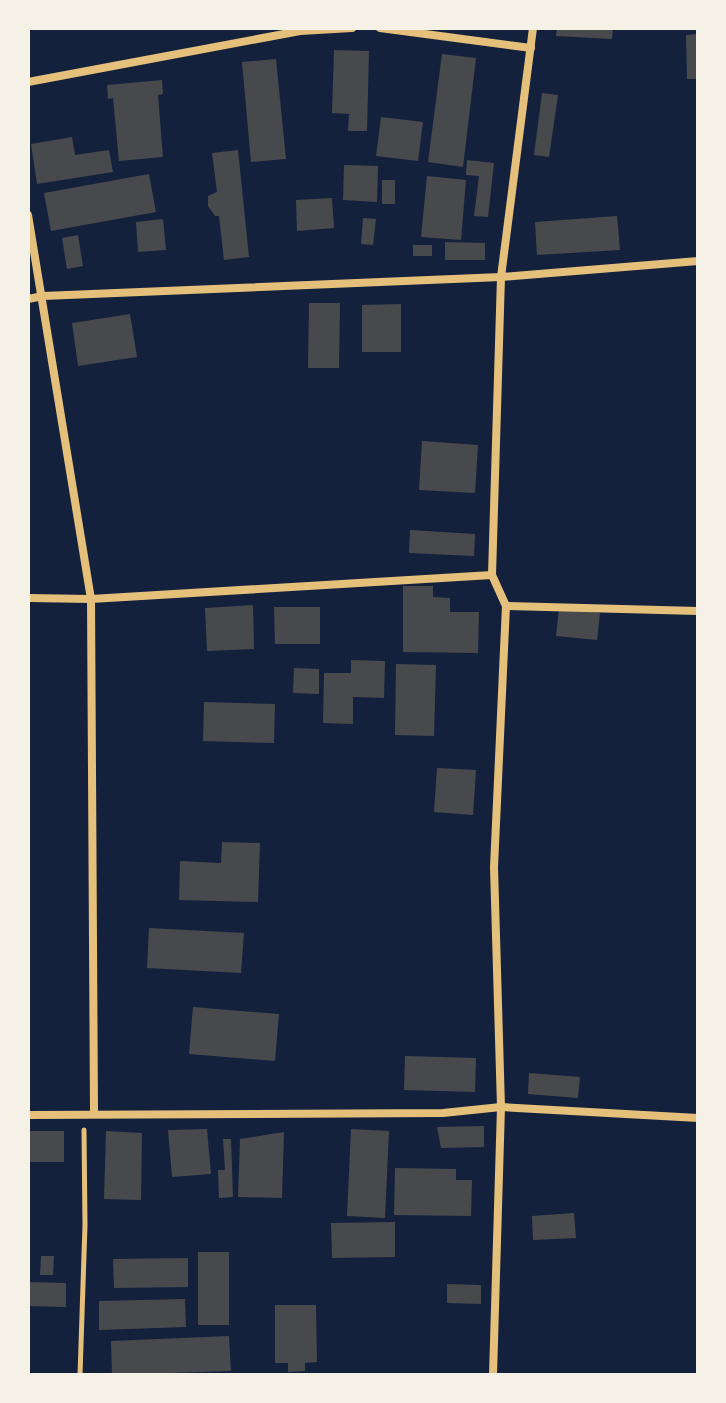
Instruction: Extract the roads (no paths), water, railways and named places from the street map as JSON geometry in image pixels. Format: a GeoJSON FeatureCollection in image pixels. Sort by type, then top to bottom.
{"type":"FeatureCollection","features":[{"type":"Feature","properties":{"kind":"street"},"geometry":{"type":"LineString","coordinates":[[28,82],[300,30],[352,28]]}},
{"type":"Feature","properties":{"kind":"street"},"geometry":{"type":"LineString","coordinates":[[380,28],[531,48]]}},
{"type":"Feature","properties":{"kind":"street"},"geometry":{"type":"LineString","coordinates":[[493,1375],[501,1107],[494,867],[506,606],[492,575],[501,277],[533,28]]}},
{"type":"Feature","properties":{"kind":"street"},"geometry":{"type":"LineString","coordinates":[[28,215],[91,599],[94,1113]]}},
{"type":"Feature","properties":{"kind":"street"},"geometry":{"type":"LineString","coordinates":[[28,299],[501,277],[698,261]]}},
{"type":"Feature","properties":{"kind":"street"},"geometry":{"type":"LineString","coordinates":[[28,598],[91,599],[492,575]]}},
{"type":"Feature","properties":{"kind":"street"},"geometry":{"type":"LineString","coordinates":[[506,606],[698,611]]}},
{"type":"Feature","properties":{"kind":"street"},"geometry":{"type":"LineString","coordinates":[[28,1115],[443,1113],[501,1107],[698,1118]]}}]}
